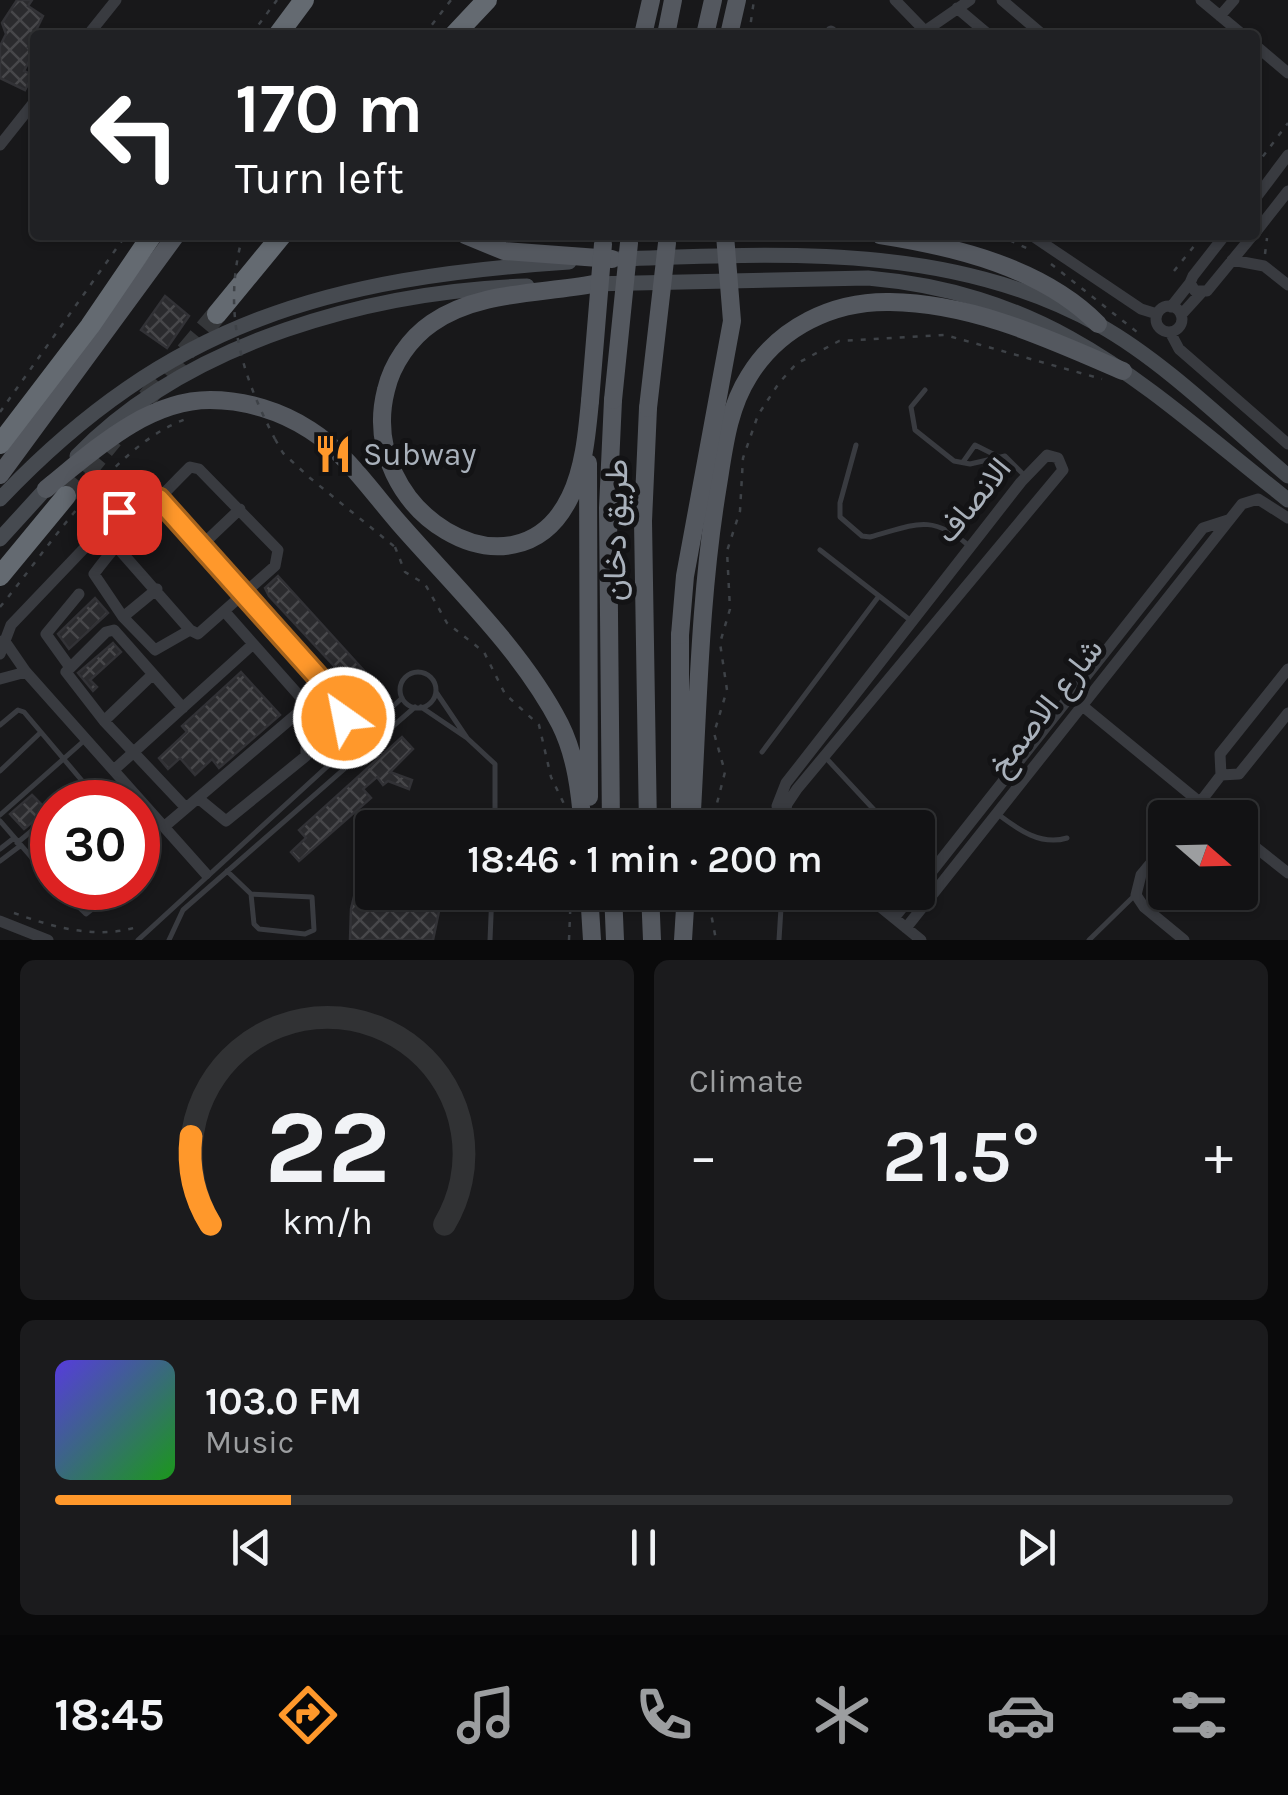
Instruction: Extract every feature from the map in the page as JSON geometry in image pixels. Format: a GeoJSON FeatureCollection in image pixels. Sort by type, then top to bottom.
{"type":"FeatureCollection","features":[{"type":"Feature","properties":{"kind":"highway"},"geometry":{"type":"LineString","coordinates":[[282,30],[304,0]]}},
{"type":"Feature","properties":{"kind":"highway"},"geometry":{"type":"LineString","coordinates":[[458,30],[480,6]]}},
{"type":"Feature","properties":{"kind":"highway"},"geometry":{"type":"LineString","coordinates":[[0,444],[90,326],[149,240]]}},
{"type":"Feature","properties":{"kind":"highway"},"geometry":{"type":"LineString","coordinates":[[217,314],[278,240]]}},
{"type":"Feature","properties":{"kind":"highway"},"geometry":{"type":"LineString","coordinates":[[0,576],[66,496]]}},
{"type":"Feature","properties":{"kind":"main road"},"geometry":{"type":"LineString","coordinates":[[644,30],[651,0]]}},
{"type":"Feature","properties":{"kind":"main road"},"geometry":{"type":"LineString","coordinates":[[667,30],[673,0]]}},
{"type":"Feature","properties":{"kind":"main road"},"geometry":{"type":"LineString","coordinates":[[706,30],[713,0]]}},
{"type":"Feature","properties":{"kind":"main road"},"geometry":{"type":"LineString","coordinates":[[730,30],[737,0]]}},
{"type":"Feature","properties":{"kind":"main road"},"geometry":{"type":"LineString","coordinates":[[0,475],[172,240]]}},
{"type":"Feature","properties":{"kind":"main road"},"geometry":{"type":"LineString","coordinates":[[477,240],[504,251],[606,242],[900,261],[1004,284],[1098,324]]}},
{"type":"Feature","properties":{"kind":"main road","name":"طريق دخان"},"geometry":{"type":"LineString","coordinates":[[611,810],[608,545],[613,400],[629,240]]}},
{"type":"Feature","properties":{"kind":"main road","name":"طريق دخان"},"geometry":{"type":"LineString","coordinates":[[648,810],[642,521],[648,408],[668,240]]}},
{"type":"Feature","properties":{"kind":"main road"},"geometry":{"type":"LineString","coordinates":[[680,810],[684,576],[732,321],[724,240]]}},
{"type":"Feature","properties":{"kind":"main road"},"geometry":{"type":"LineString","coordinates":[[904,240],[962,252],[1009,268],[1077,302],[1098,324],[1288,476]]}},
{"type":"Feature","properties":{"kind":"main road"},"geometry":{"type":"LineString","coordinates":[[586,810],[588,422],[606,242]]}},
{"type":"Feature","properties":{"kind":"main road"},"geometry":{"type":"LineString","coordinates":[[0,499],[62,436],[133,382],[254,320],[334,292],[606,242]]}},
{"type":"Feature","properties":{"kind":"main road"},"geometry":{"type":"LineString","coordinates":[[0,539],[92,440],[144,400],[256,341],[328,315],[412,297],[498,287],[593,284],[827,277],[908,282],[971,295],[1024,313],[1082,342],[1288,500]]}},
{"type":"Feature","properties":{"kind":"main road"},"geometry":{"type":"LineString","coordinates":[[588,422],[576,481],[564,509],[532,536],[502,544],[462,540],[427,521],[395,482],[381,428],[384,399],[396,364],[431,323],[465,306],[496,298],[593,284]]}},
{"type":"Feature","properties":{"kind":"main road"},"geometry":{"type":"LineString","coordinates":[[691,810],[701,634],[714,507],[735,404],[760,360],[812,318],[855,304],[898,302],[1024,328],[1123,370]]}},
{"type":"Feature","properties":{"kind":"main road"},"geometry":{"type":"LineString","coordinates":[[46,488],[101,445],[175,405],[204,400],[242,402],[270,410],[313,432],[358,476],[533,680],[572,752],[583,810]]}},
{"type":"Feature","properties":{"kind":"main road"},"geometry":{"type":"LineString","coordinates":[[591,910],[592,940]]}},
{"type":"Feature","properties":{"kind":"main road"},"geometry":{"type":"LineString","coordinates":[[614,910],[615,940]]}},
{"type":"Feature","properties":{"kind":"main road"},"geometry":{"type":"LineString","coordinates":[[651,910],[652,940]]}},
{"type":"Feature","properties":{"kind":"main road"},"geometry":{"type":"LineString","coordinates":[[683,940],[684,910]]}},
{"type":"Feature","properties":{"kind":"street"},"geometry":{"type":"LineString","coordinates":[[92,30],[116,0]]}},
{"type":"Feature","properties":{"kind":"street"},"geometry":{"type":"LineString","coordinates":[[896,0],[921,30]]}},
{"type":"Feature","properties":{"kind":"street"},"geometry":{"type":"LineString","coordinates":[[929,30],[970,0]]}},
{"type":"Feature","properties":{"kind":"street"},"geometry":{"type":"LineString","coordinates":[[1002,0],[1036,30]]}},
{"type":"Feature","properties":{"kind":"street"},"geometry":{"type":"LineString","coordinates":[[1202,0],[1237,30]]}},
{"type":"Feature","properties":{"kind":"street"},"geometry":{"type":"LineString","coordinates":[[1220,16],[1234,0]]}},
{"type":"Feature","properties":{"kind":"street"},"geometry":{"type":"LineString","coordinates":[[957,8],[983,30]]}},
{"type":"Feature","properties":{"kind":"street"},"geometry":{"type":"LineString","coordinates":[[1260,50],[1288,74]]}},
{"type":"Feature","properties":{"kind":"street"},"geometry":{"type":"LineString","coordinates":[[0,145],[30,108]]}},
{"type":"Feature","properties":{"kind":"street"},"geometry":{"type":"LineString","coordinates":[[1260,191],[1288,155]]}},
{"type":"Feature","properties":{"kind":"street"},"geometry":{"type":"LineString","coordinates":[[1260,226],[1288,191]]}},
{"type":"Feature","properties":{"kind":"street"},"geometry":{"type":"LineString","coordinates":[[1039,240],[1141,309],[1157,314],[1176,311],[1202,293],[1249,240]]}},
{"type":"Feature","properties":{"kind":"street"},"geometry":{"type":"LineString","coordinates":[[1170,332],[1180,324],[1176,311],[1190,283],[1222,240]]}},
{"type":"Feature","properties":{"kind":"street"},"geometry":{"type":"LineString","coordinates":[[1256,240],[1264,266]]}},
{"type":"Feature","properties":{"kind":"street"},"geometry":{"type":"LineString","coordinates":[[1232,260],[1264,266],[1288,285]]}},
{"type":"Feature","properties":{"kind":"street"},"geometry":{"type":"LineString","coordinates":[[1190,283],[1202,293]]}},
{"type":"Feature","properties":{"kind":"street"},"geometry":{"type":"LineString","coordinates":[[1157,314],[1158,327],[1170,332],[1180,348],[1288,444]]}},
{"type":"Feature","properties":{"kind":"street","name":"الانصاف"},"geometry":{"type":"LineString","coordinates":[[778,810],[786,783],[1026,478],[1046,455],[1063,464],[1063,470],[786,810]]}},
{"type":"Feature","properties":{"kind":"street"},"geometry":{"type":"LineString","coordinates":[[102,530],[119,546],[157,589],[190,630],[202,634],[275,566],[278,550],[194,467],[159,499],[119,546],[94,578],[123,617],[155,650],[190,630]]}},
{"type":"Feature","properties":{"kind":"street"},"geometry":{"type":"LineString","coordinates":[[0,654],[11,625],[136,494],[146,491],[159,499],[346,712],[332,728],[306,706],[225,612]]}},
{"type":"Feature","properties":{"kind":"street","name":"شارع الاصمخ"},"geometry":{"type":"LineString","coordinates":[[935,868],[1228,520],[1251,498],[1265,502],[1288,518]]}},
{"type":"Feature","properties":{"kind":"street"},"geometry":{"type":"LineString","coordinates":[[200,547],[240,510]]}},
{"type":"Feature","properties":{"kind":"street"},"geometry":{"type":"LineString","coordinates":[[123,617],[157,589]]}},
{"type":"Feature","properties":{"kind":"street"},"geometry":{"type":"LineString","coordinates":[[69,666],[46,634],[79,594]]}},
{"type":"Feature","properties":{"kind":"street"},"geometry":{"type":"LineString","coordinates":[[183,708],[110,630],[69,666],[66,677],[186,808]]}},
{"type":"Feature","properties":{"kind":"street"},"geometry":{"type":"LineString","coordinates":[[4,640],[26,672],[88,737],[206,874]]}},
{"type":"Feature","properties":{"kind":"street"},"geometry":{"type":"LineString","coordinates":[[116,769],[252,645]]}},
{"type":"Feature","properties":{"kind":"street"},"geometry":{"type":"LineString","coordinates":[[1202,800],[1221,775],[1220,754],[1288,668]]}},
{"type":"Feature","properties":{"kind":"street"},"geometry":{"type":"LineString","coordinates":[[0,679],[26,672]]}},
{"type":"Feature","properties":{"kind":"street"},"geometry":{"type":"LineString","coordinates":[[104,721],[153,674]]}},
{"type":"Feature","properties":{"kind":"street"},"geometry":{"type":"LineString","coordinates":[[1076,701],[1198,800]]}},
{"type":"Feature","properties":{"kind":"street","name":"شارع الاصمخ"},"geometry":{"type":"LineString","coordinates":[[906,928],[996,813],[1076,701]]}},
{"type":"Feature","properties":{"kind":"street"},"geometry":{"type":"LineString","coordinates":[[198,798],[226,820],[306,756],[306,706]]}},
{"type":"Feature","properties":{"kind":"street"},"geometry":{"type":"LineString","coordinates":[[165,826],[306,706]]}},
{"type":"Feature","properties":{"kind":"street"},"geometry":{"type":"LineString","coordinates":[[1221,775],[1239,774],[1288,712]]}},
{"type":"Feature","properties":{"kind":"street"},"geometry":{"type":"LineString","coordinates":[[1258,849],[1288,873]]}},
{"type":"Feature","properties":{"kind":"street"},"geometry":{"type":"LineString","coordinates":[[1148,867],[1141,875],[1136,894],[1144,907],[1184,940]]}},
{"type":"Feature","properties":{"kind":"street"},"geometry":{"type":"LineString","coordinates":[[884,910],[921,940]]}},
{"type":"Feature","properties":{"kind":"street","name":"شارع الاصمخ"},"geometry":{"type":"LineString","coordinates":[[894,918],[901,910]]}},
{"type":"Feature","properties":{"kind":"street"},"geometry":{"type":"LineString","coordinates":[[2,918],[7,929],[2,938]]}},
{"type":"Feature","properties":{"kind":"street"},"geometry":{"type":"LineString","coordinates":[[2,918],[48,940]]}},
{"type":"Feature","properties":{"kind":"lane"},"geometry":{"type":"LineString","coordinates":[[925,390],[911,407],[915,430],[954,461],[979,463],[997,456]]}},
{"type":"Feature","properties":{"kind":"lane"},"geometry":{"type":"LineString","coordinates":[[856,445],[840,503],[840,517],[870,537],[923,522],[936,524],[971,547]]}},
{"type":"Feature","properties":{"kind":"lane"},"geometry":{"type":"LineString","coordinates":[[963,462],[976,445],[1014,460],[1026,478]]}},
{"type":"Feature","properties":{"kind":"lane"},"geometry":{"type":"LineString","coordinates":[[820,550],[912,622]]}},
{"type":"Feature","properties":{"kind":"lane"},"geometry":{"type":"LineString","coordinates":[[762,752],[879,596]]}},
{"type":"Feature","properties":{"kind":"lane"},"geometry":{"type":"LineString","coordinates":[[138,940],[402,698],[402,681],[416,672],[431,677],[436,692],[467,738]]}},
{"type":"Feature","properties":{"kind":"lane"},"geometry":{"type":"LineString","coordinates":[[169,940],[184,910],[227,870],[436,692]]}},
{"type":"Feature","properties":{"kind":"lane"},"geometry":{"type":"LineString","coordinates":[[402,698],[467,738],[495,764],[495,810]]}},
{"type":"Feature","properties":{"kind":"lane"},"geometry":{"type":"LineString","coordinates":[[0,725],[21,710],[80,780]]}},
{"type":"Feature","properties":{"kind":"lane"},"geometry":{"type":"LineString","coordinates":[[0,771],[40,733]]}},
{"type":"Feature","properties":{"kind":"lane"},"geometry":{"type":"LineString","coordinates":[[30,856],[0,818],[88,737]]}},
{"type":"Feature","properties":{"kind":"lane"},"geometry":{"type":"LineString","coordinates":[[826,758],[874,810]]}},
{"type":"Feature","properties":{"kind":"lane"},"geometry":{"type":"LineString","coordinates":[[996,813],[1036,838],[1054,842],[1067,838]]}},
{"type":"Feature","properties":{"kind":"lane"},"geometry":{"type":"LineString","coordinates":[[0,861],[30,832]]}},
{"type":"Feature","properties":{"kind":"lane"},"geometry":{"type":"LineString","coordinates":[[0,850],[17,842]]}},
{"type":"Feature","properties":{"kind":"lane"},"geometry":{"type":"LineString","coordinates":[[227,870],[251,894],[254,924],[259,929],[305,934],[314,930],[312,896],[251,894]]}},
{"type":"Feature","properties":{"kind":"lane"},"geometry":{"type":"LineString","coordinates":[[1089,940],[1136,894]]}},
{"type":"Feature","properties":{"kind":"lane"},"geometry":{"type":"LineString","coordinates":[[490,940],[491,910]]}},
{"type":"Feature","properties":{"kind":"lane"},"geometry":{"type":"LineString","coordinates":[[779,940],[781,910]]}},
{"type":"Feature","properties":{"kind":"path"},"geometry":{"type":"LineString","coordinates":[[255,30],[277,0]]}},
{"type":"Feature","properties":{"kind":"path"},"geometry":{"type":"LineString","coordinates":[[428,30],[451,0]]}},
{"type":"Feature","properties":{"kind":"path"},"geometry":{"type":"LineString","coordinates":[[750,30],[754,0]]}},
{"type":"Feature","properties":{"kind":"path"},"geometry":{"type":"LineString","coordinates":[[1260,160],[1288,123]]}},
{"type":"Feature","properties":{"kind":"path"},"geometry":{"type":"LineString","coordinates":[[0,412],[122,240]]}},
{"type":"Feature","properties":{"kind":"path"},"geometry":{"type":"LineString","coordinates":[[242,240],[233,284],[236,342],[251,394],[282,453],[396,547],[406,549],[393,534]]}},
{"type":"Feature","properties":{"kind":"path"},"geometry":{"type":"LineString","coordinates":[[1174,271],[1199,240]]}},
{"type":"Feature","properties":{"kind":"path"},"geometry":{"type":"LineString","coordinates":[[0,607],[120,460],[144,438],[195,416]]}},
{"type":"Feature","properties":{"kind":"path"},"geometry":{"type":"LineString","coordinates":[[263,420],[276,424]]}},
{"type":"Feature","properties":{"kind":"path"},"geometry":{"type":"LineString","coordinates":[[396,547],[405,572],[425,584],[447,624],[484,652],[505,694],[542,730],[551,777],[566,810]]}},
{"type":"Feature","properties":{"kind":"path"},"geometry":{"type":"LineString","coordinates":[[540,713],[547,725]]}},
{"type":"Feature","properties":{"kind":"path"},"geometry":{"type":"LineString","coordinates":[[568,793],[570,810]]}},
{"type":"Feature","properties":{"kind":"path"},"geometry":{"type":"LineString","coordinates":[[569,940],[570,910]]}},
{"type":"Feature","properties":{"kind":"path"},"geometry":{"type":"LineString","coordinates":[[710,910],[716,940]]}},
{"type":"Feature","properties":{"kind":"path"},"geometry":{"type":"LineString","coordinates":[[2,918],[93,937],[129,932],[151,919],[156,925]]}},
{"type":"Feature","properties":{"kind":"building"},"geometry":{"type":"Polygon","coordinates":[[[17,0],[32,0],[28,6],[43,16],[36,30],[30,30],[30,60],[24,71],[30,74],[30,81],[25,90],[0,78],[0,46],[6,34],[2,23],[17,0]]]}},
{"type":"Feature","properties":{"kind":"building"},"geometry":{"type":"Polygon","coordinates":[[[165,296],[189,316],[167,348],[141,330],[165,296]]]}},
{"type":"Feature","properties":{"kind":"building"},"geometry":{"type":"Polygon","coordinates":[[[278,576],[376,684],[362,696],[269,596],[265,588],[278,576]]]}},
{"type":"Feature","properties":{"kind":"building"},"geometry":{"type":"Polygon","coordinates":[[[95,598],[108,613],[69,649],[58,634],[95,598]]]}},
{"type":"Feature","properties":{"kind":"building"},"geometry":{"type":"Polygon","coordinates":[[[113,643],[121,652],[90,680],[97,687],[93,691],[78,673],[113,643]]]}},
{"type":"Feature","properties":{"kind":"building"},"geometry":{"type":"Polygon","coordinates":[[[241,672],[280,715],[219,768],[212,759],[195,775],[180,758],[168,769],[159,758],[187,732],[182,726],[241,672]]]}},
{"type":"Feature","properties":{"kind":"building"},"geometry":{"type":"Polygon","coordinates":[[[402,737],[413,749],[390,772],[412,780],[409,789],[388,781],[383,785],[377,777],[363,789],[371,798],[299,861],[291,852],[306,838],[299,830],[402,737]]]}},
{"type":"Feature","properties":{"kind":"building"},"geometry":{"type":"Polygon","coordinates":[[[30,797],[30,824],[24,829],[10,814],[30,797]]]}},
{"type":"Feature","properties":{"kind":"building"},"geometry":{"type":"Polygon","coordinates":[[[355,892],[355,910],[439,910],[433,940],[350,940],[355,892]]]}},
{"type":"Feature","properties":{"kind":"tunnel"},"geometry":{"type":"LineString","coordinates":[[147,398],[217,314]]}},
{"type":"Feature","properties":{"kind":"tunnel"},"geometry":{"type":"LineString","coordinates":[[66,496],[113,439]]}},
{"type":"Feature","properties":{"kind":"place","name":"Subway"},"geometry":{"type":"Point","coordinates":[333,454]}},
{"type":"Feature","properties":{"kind":"route"},"geometry":{"type":"LineString","coordinates":[[119,512],[140,491],[159,499],[345,707],[344,718]]}}]}
